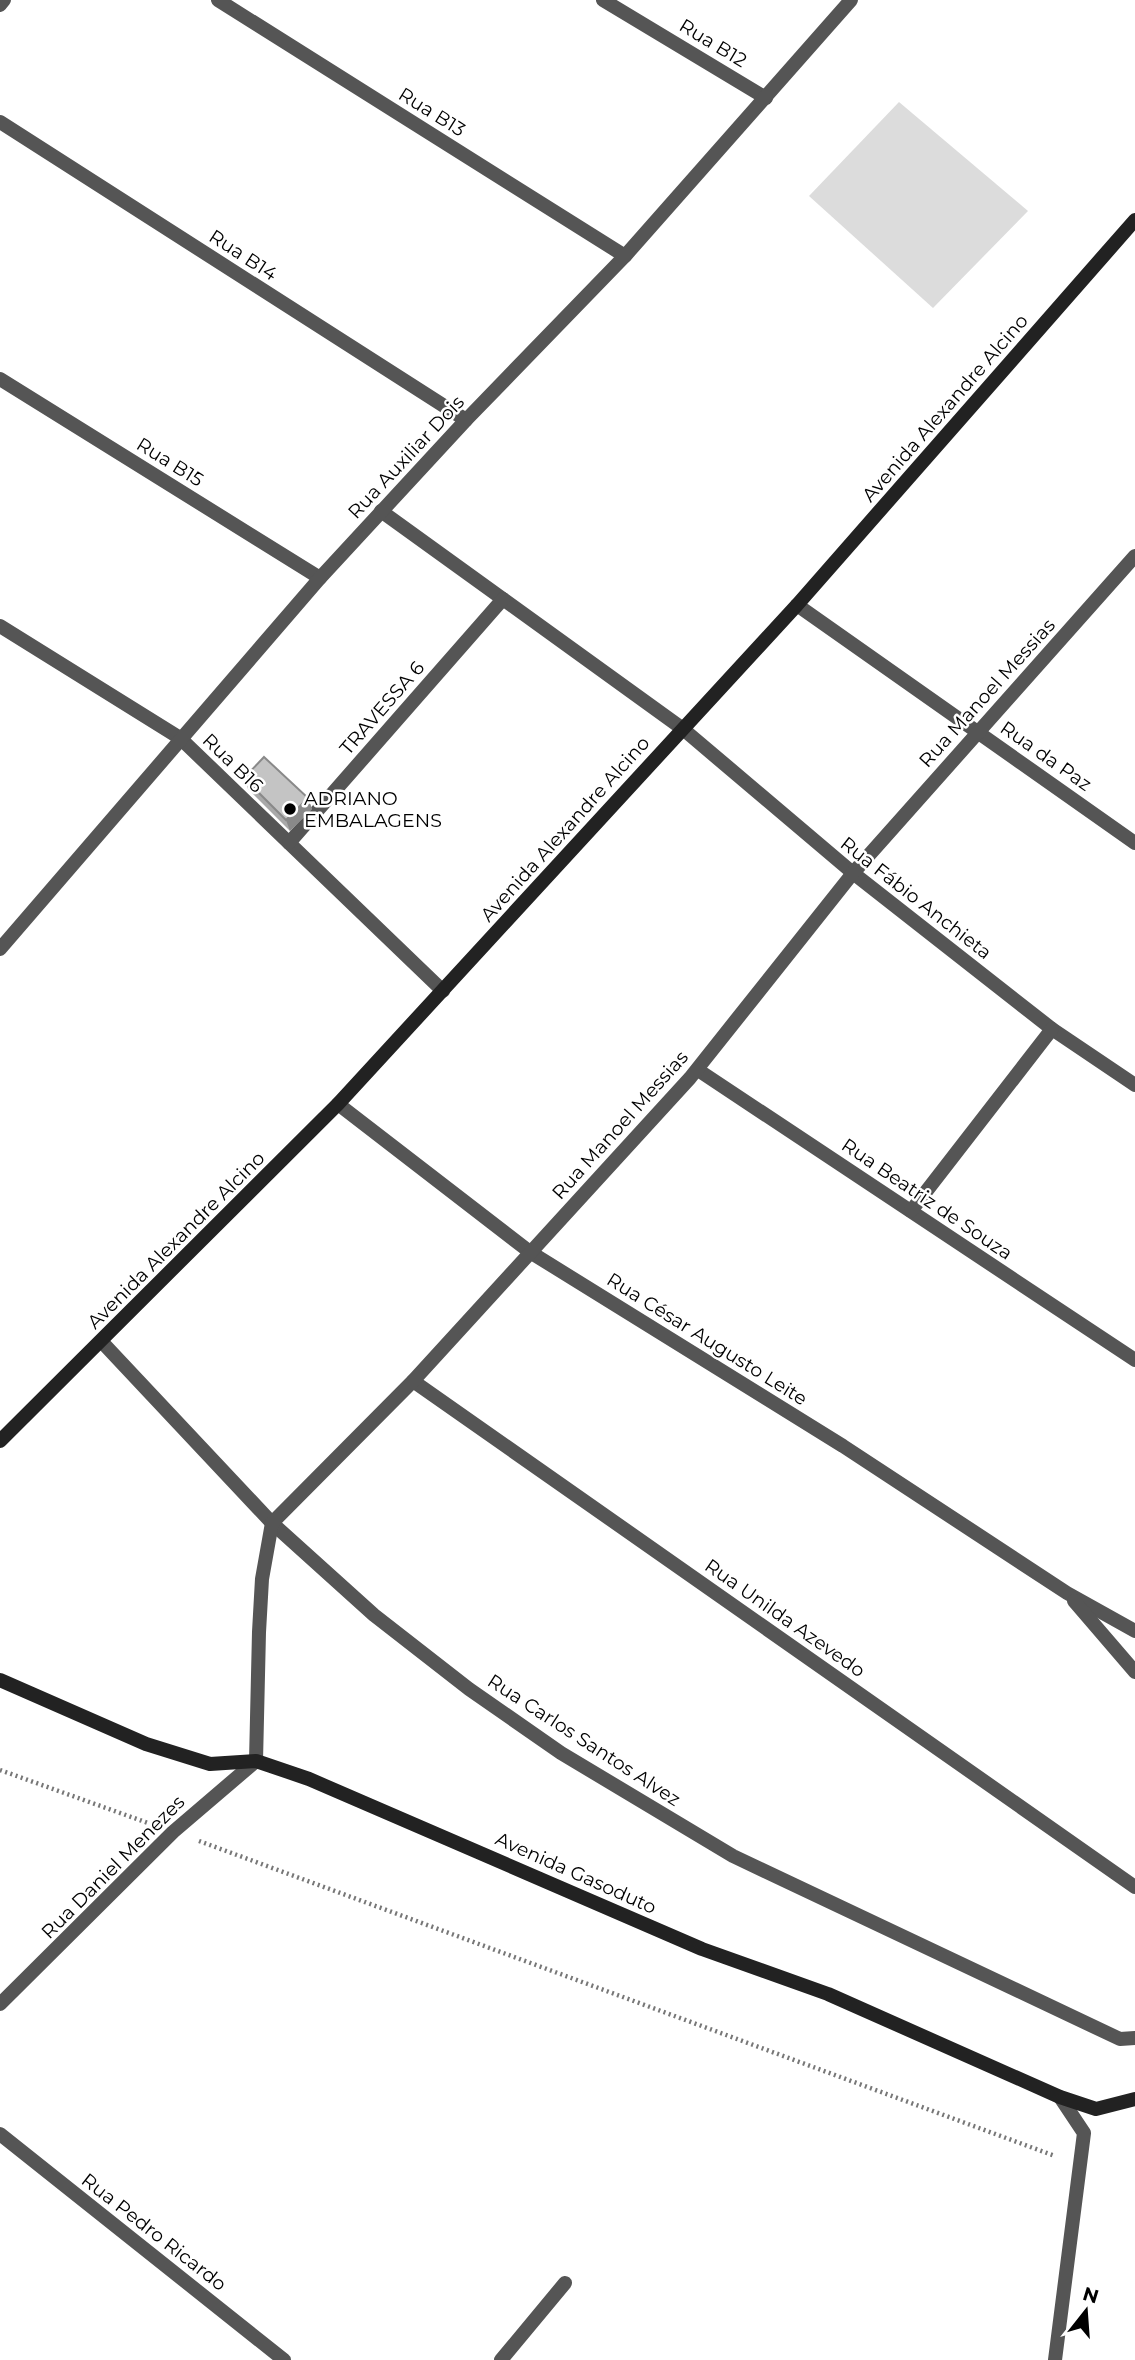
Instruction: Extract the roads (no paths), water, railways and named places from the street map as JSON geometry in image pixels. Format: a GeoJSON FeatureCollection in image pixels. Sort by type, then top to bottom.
{"type":"FeatureCollection","features":[{"type":"Feature","properties":{"kind":"street"},"geometry":{"type":"LineString","coordinates":[[0,5],[4,0]]}},
{"type":"Feature","properties":{"kind":"street","name":"Rua B13"},"geometry":{"type":"LineString","coordinates":[[218,0],[625,256]]}},
{"type":"Feature","properties":{"kind":"street","name":"Rua B12"},"geometry":{"type":"LineString","coordinates":[[603,0],[766,98]]}},
{"type":"Feature","properties":{"kind":"street","name":"Rua Auxiliar Dois"},"geometry":{"type":"LineString","coordinates":[[0,949],[320,578],[466,420],[625,256],[851,0]]}},
{"type":"Feature","properties":{"kind":"street","name":"Rua B14"},"geometry":{"type":"LineString","coordinates":[[0,122],[466,420]]}},
{"type":"Feature","properties":{"kind":"street","name":"Avenida Alexandre Alcino"},"geometry":{"type":"LineString","coordinates":[[0,1441],[338,1104],[797,605],[1135,220]]}},
{"type":"Feature","properties":{"kind":"street","name":"Rua B15"},"geometry":{"type":"LineString","coordinates":[[0,379],[320,578]]}},
{"type":"Feature","properties":{"kind":"street","name":"Rua Fábio Anchieta"},"geometry":{"type":"LineString","coordinates":[[381,511],[683,729],[853,873],[1052,1029],[1135,1085]]}},
{"type":"Feature","properties":{"kind":"street","name":"Rua Manoel Messias"},"geometry":{"type":"LineString","coordinates":[[272,1523],[413,1381],[698,1070],[853,873],[977,731],[1134,559]]}},
{"type":"Feature","properties":{"kind":"street","name":"TRAVESSA 6"},"geometry":{"type":"LineString","coordinates":[[289,843],[503,599]]}},
{"type":"Feature","properties":{"kind":"street","name":"Rua da Paz"},"geometry":{"type":"LineString","coordinates":[[797,605],[1135,843]]}},
{"type":"Feature","properties":{"kind":"street","name":"Rua B16"},"geometry":{"type":"LineString","coordinates":[[0,626],[180,738],[443,991]]}},
{"type":"Feature","properties":{"kind":"street"},"geometry":{"type":"LineString","coordinates":[[911,1211],[1052,1029]]}},
{"type":"Feature","properties":{"kind":"street","name":"Rua Beatriz de Souza"},"geometry":{"type":"LineString","coordinates":[[698,1070],[1135,1360]]}},
{"type":"Feature","properties":{"kind":"street","name":"Rua César Augusto Leite"},"geometry":{"type":"LineString","coordinates":[[338,1104],[530,1252],[843,1446],[1067,1593],[1135,1630]]}},
{"type":"Feature","properties":{"kind":"street","name":"Rua Carlos Santos Alvez"},"geometry":{"type":"LineString","coordinates":[[102,1342],[272,1523],[374,1615],[469,1689],[561,1753],[758,1868],[1120,2039],[1135,2038]]}},
{"type":"Feature","properties":{"kind":"street","name":"Rua Unilda Azevedo"},"geometry":{"type":"LineString","coordinates":[[413,1381],[1135,1887]]}},
{"type":"Feature","properties":{"kind":"street"},"geometry":{"type":"LineString","coordinates":[[256,1760],[258,1632],[262,1579],[272,1523]]}},
{"type":"Feature","properties":{"kind":"street","name":"Rua César Augusto Leite"},"geometry":{"type":"LineString","coordinates":[[1067,1593],[1135,1672]]}},
{"type":"Feature","properties":{"kind":"street","name":"Avenida Gasoduto"},"geometry":{"type":"LineString","coordinates":[[0,1680],[146,1744],[210,1764],[256,1760],[365,1802],[702,1949],[828,1994],[1060,2096],[1096,2109],[1135,2099]]}},
{"type":"Feature","properties":{"kind":"street","name":"Rua Daniel Menezes"},"geometry":{"type":"LineString","coordinates":[[0,2004],[173,1832],[256,1760]]}},
{"type":"Feature","properties":{"kind":"street"},"geometry":{"type":"LineString","coordinates":[[1055,2360],[1084,2133],[1060,2096]]}},
{"type":"Feature","properties":{"kind":"street","name":"Rua Pedro Ricardo"},"geometry":{"type":"LineString","coordinates":[[0,2134],[284,2360]]}},
{"type":"Feature","properties":{"kind":"street"},"geometry":{"type":"LineString","coordinates":[[501,2360],[565,2283]]}},
{"type":"Feature","properties":{"kind":"place","name":"ADRIANO EMBALAGENS"},"geometry":{"type":"Point","coordinates":[290,809]}}]}
